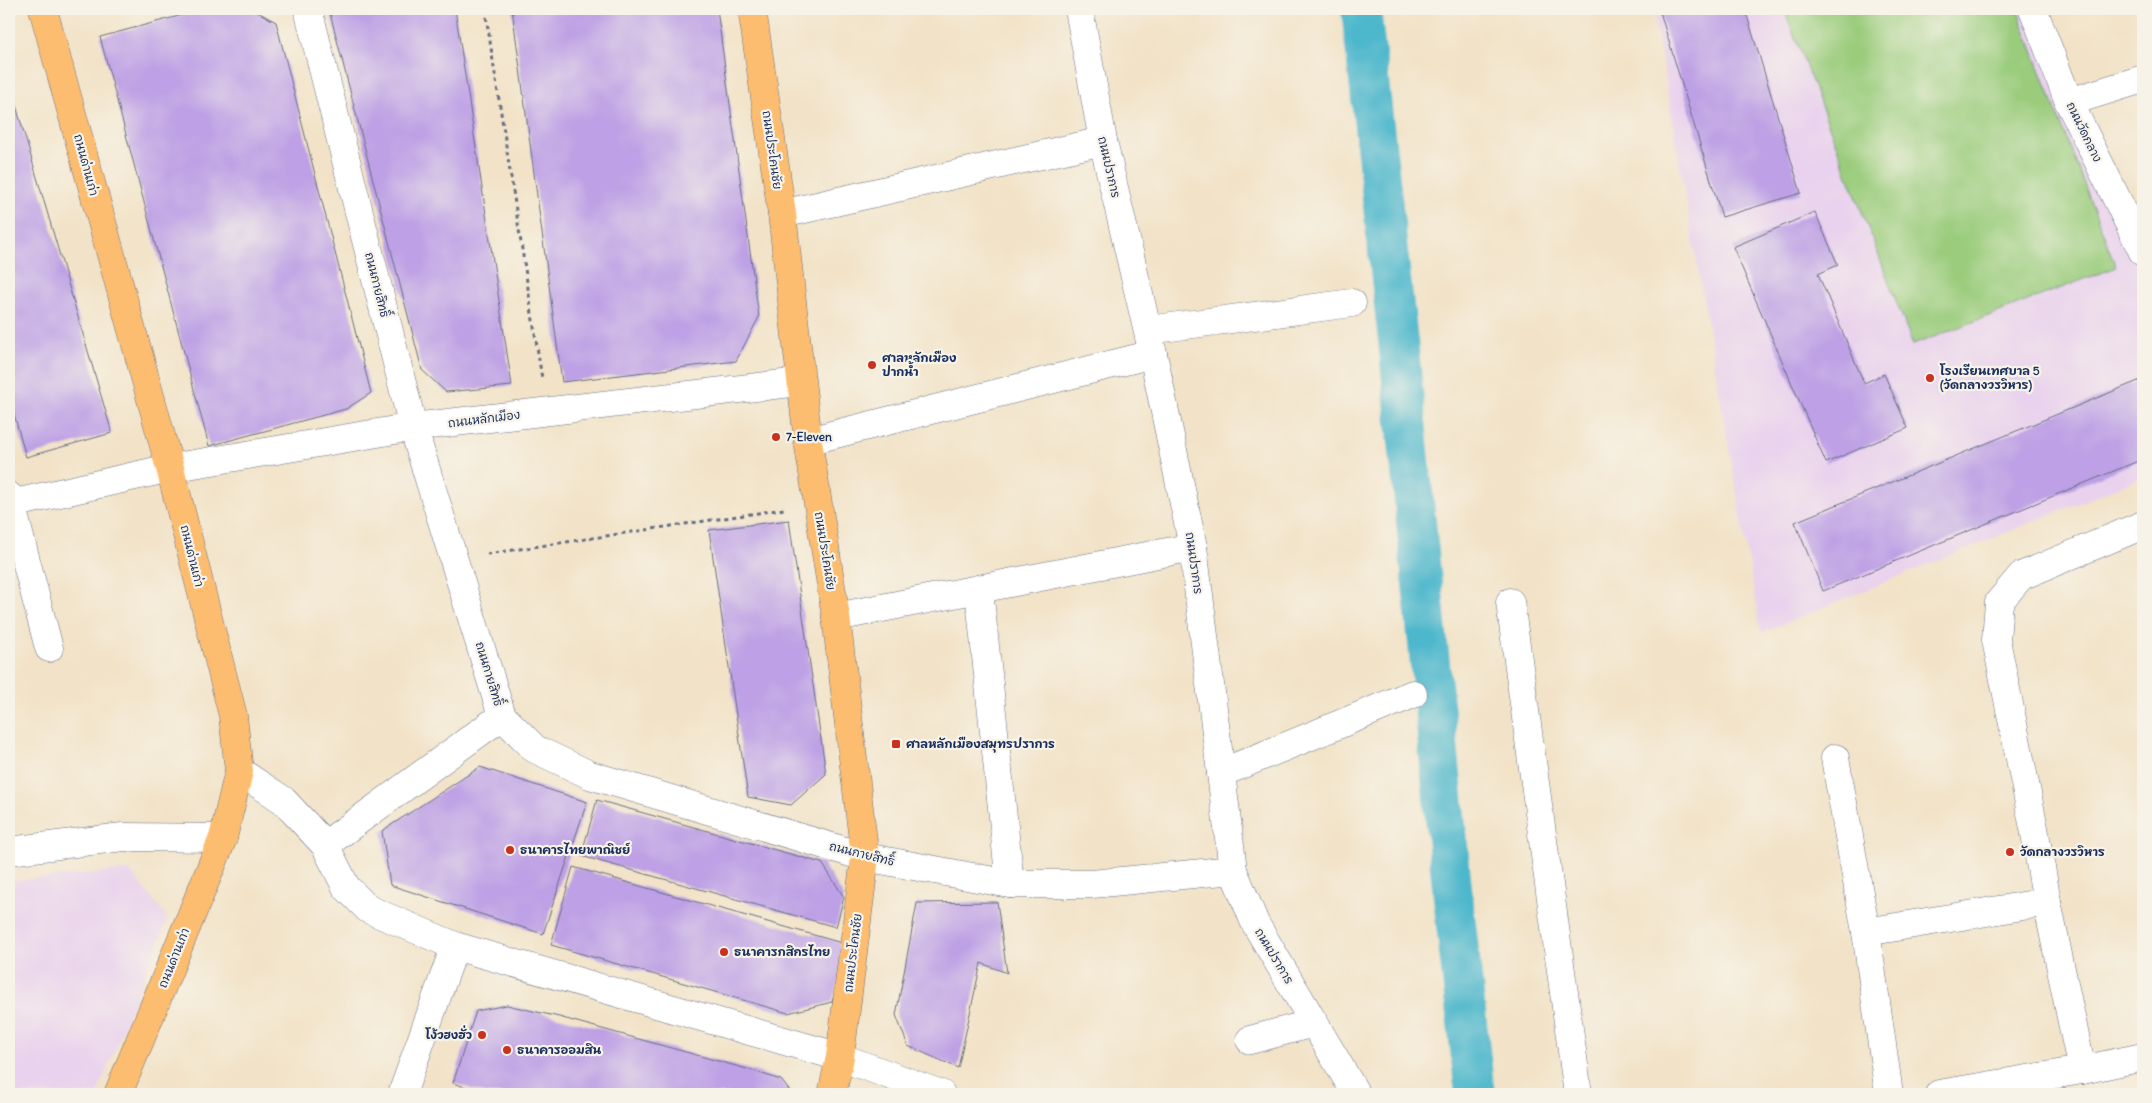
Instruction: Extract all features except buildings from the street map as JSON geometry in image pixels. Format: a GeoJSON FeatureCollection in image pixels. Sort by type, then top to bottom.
{"type":"FeatureCollection","features":[{"type":"Feature","properties":{"kind":"main road","name":"ถนนด่านเก่า"},"geometry":{"type":"LineString","coordinates":[[43,9],[170,468],[232,716],[239,771],[223,838],[118,1094]]}},
{"type":"Feature","properties":{"kind":"main road","name":"ถนนประโคนชัย"},"geometry":{"type":"LineString","coordinates":[[752,9],[782,214],[808,442],[836,617],[865,857],[840,1057],[832,1094]]}},
{"type":"Feature","properties":{"kind":"street","name":"ถนนกายสิทธิ์"},"geometry":{"type":"LineString","coordinates":[[308,9],[413,427],[502,716],[536,749],[590,775],[865,857],[1010,884],[1092,884],[1233,870]]}},
{"type":"Feature","properties":{"kind":"street","name":"ถนนปราการ"},"geometry":{"type":"LineString","coordinates":[[1079,9],[1103,141],[1150,342],[1194,547],[1233,870],[1255,923],[1356,1094]]}},
{"type":"Feature","properties":{"kind":"street","name":"ถนนวัดกลาง"},"geometry":{"type":"LineString","coordinates":[[2033,9],[2069,102],[2143,252]]}},
{"type":"Feature","properties":{"kind":"street"},"geometry":{"type":"LineString","coordinates":[[2069,102],[2143,79]]}},
{"type":"Feature","properties":{"kind":"street"},"geometry":{"type":"LineString","coordinates":[[782,214],[1103,141]]}},
{"type":"Feature","properties":{"kind":"street"},"geometry":{"type":"LineString","coordinates":[[808,442],[1150,342],[1352,303]]}},
{"type":"Feature","properties":{"kind":"street","name":"ถนนหลักเมือง"},"geometry":{"type":"LineString","coordinates":[[10,500],[170,468],[413,427],[800,382]]}},
{"type":"Feature","properties":{"kind":"street"},"geometry":{"type":"LineString","coordinates":[[10,500],[49,648]]}},
{"type":"Feature","properties":{"kind":"street"},"geometry":{"type":"LineString","coordinates":[[2082,1070],[1996,640],[2000,602],[2021,576],[2143,525]]}},
{"type":"Feature","properties":{"kind":"street"},"geometry":{"type":"LineString","coordinates":[[836,617],[1194,547]]}},
{"type":"Feature","properties":{"kind":"street"},"geometry":{"type":"LineString","coordinates":[[979,589],[1010,884]]}},
{"type":"Feature","properties":{"kind":"street"},"geometry":{"type":"LineString","coordinates":[[1510,602],[1578,1094]]}},
{"type":"Feature","properties":{"kind":"street"},"geometry":{"type":"LineString","coordinates":[[1221,773],[1413,694]]}},
{"type":"Feature","properties":{"kind":"street"},"geometry":{"type":"LineString","coordinates":[[325,845],[502,716]]}},
{"type":"Feature","properties":{"kind":"street"},"geometry":{"type":"LineString","coordinates":[[1835,758],[1866,932],[1889,1094]]}},
{"type":"Feature","properties":{"kind":"street"},"geometry":{"type":"LineString","coordinates":[[239,771],[283,800],[325,845],[346,887],[368,909],[455,946],[840,1057],[941,1094]]}},
{"type":"Feature","properties":{"kind":"street"},"geometry":{"type":"LineString","coordinates":[[9,851],[123,837],[223,838]]}},
{"type":"Feature","properties":{"kind":"street"},"geometry":{"type":"LineString","coordinates":[[1866,932],[2047,902]]}},
{"type":"Feature","properties":{"kind":"street"},"geometry":{"type":"LineString","coordinates":[[402,1094],[455,946]]}},
{"type":"Feature","properties":{"kind":"street"},"geometry":{"type":"LineString","coordinates":[[1250,1040],[1314,1023]]}},
{"type":"Feature","properties":{"kind":"street"},"geometry":{"type":"LineString","coordinates":[[1939,1094],[2082,1070],[2143,1057]]}},
{"type":"Feature","properties":{"kind":"path"},"geometry":{"type":"LineString","coordinates":[[485,9],[547,411]]}},
{"type":"Feature","properties":{"kind":"path"},"geometry":{"type":"LineString","coordinates":[[454,559],[818,504]]}},
{"type":"Feature","properties":{"kind":"shaded area","name":"โรงเรียนเทศบาล 5 (วัดกลางวรวิหาร)"},"geometry":{"type":"Polygon","coordinates":[[[1653,9],[2023,9],[2061,107],[2143,279],[2143,477],[1761,633],[1653,9]]]}},
{"type":"Feature","properties":{"kind":"shaded area"},"geometry":{"type":"Polygon","coordinates":[[[129,870],[168,918],[97,1094],[9,1094],[9,881],[129,870]]]}},
{"type":"Feature","properties":{"kind":"green space"},"geometry":{"type":"Polygon","coordinates":[[[1784,9],[2017,9],[2116,267],[1913,345],[1784,9]]]}},
{"type":"Feature","properties":{"kind":"waterway"},"geometry":{"type":"LineString","coordinates":[[1361,9],[1399,350],[1453,897],[1475,1094]]}},
{"type":"Feature","properties":{"kind":"place","name":"ศาลหลักเมือง ปากน้ำ"},"geometry":{"type":"Point","coordinates":[872,365]}},
{"type":"Feature","properties":{"kind":"place","name":"โรงเรียนเทศบาล 5 (วัดกลางวรวิหาร)"},"geometry":{"type":"Point","coordinates":[1930,378]}},
{"type":"Feature","properties":{"kind":"place","name":"7-Eleven"},"geometry":{"type":"Point","coordinates":[776,437]}},
{"type":"Feature","properties":{"kind":"place","name":"ศาลหลักเมืองสมุทรปราการ"},"geometry":{"type":"Point","coordinates":[896,744]}},
{"type":"Feature","properties":{"kind":"place","name":"ธนาคารไทยพาณิชย์"},"geometry":{"type":"Point","coordinates":[510,850]}},
{"type":"Feature","properties":{"kind":"place","name":"วัดกลางวรวิหาร"},"geometry":{"type":"Point","coordinates":[2010,852]}},
{"type":"Feature","properties":{"kind":"place","name":"ธนาคารกสิกรไทย"},"geometry":{"type":"Point","coordinates":[724,952]}},
{"type":"Feature","properties":{"kind":"place","name":"โง้วฮงฮั่ว"},"geometry":{"type":"Point","coordinates":[482,1035]}},
{"type":"Feature","properties":{"kind":"place","name":"ธนาคารออมสิน"},"geometry":{"type":"Point","coordinates":[507,1050]}}]}
